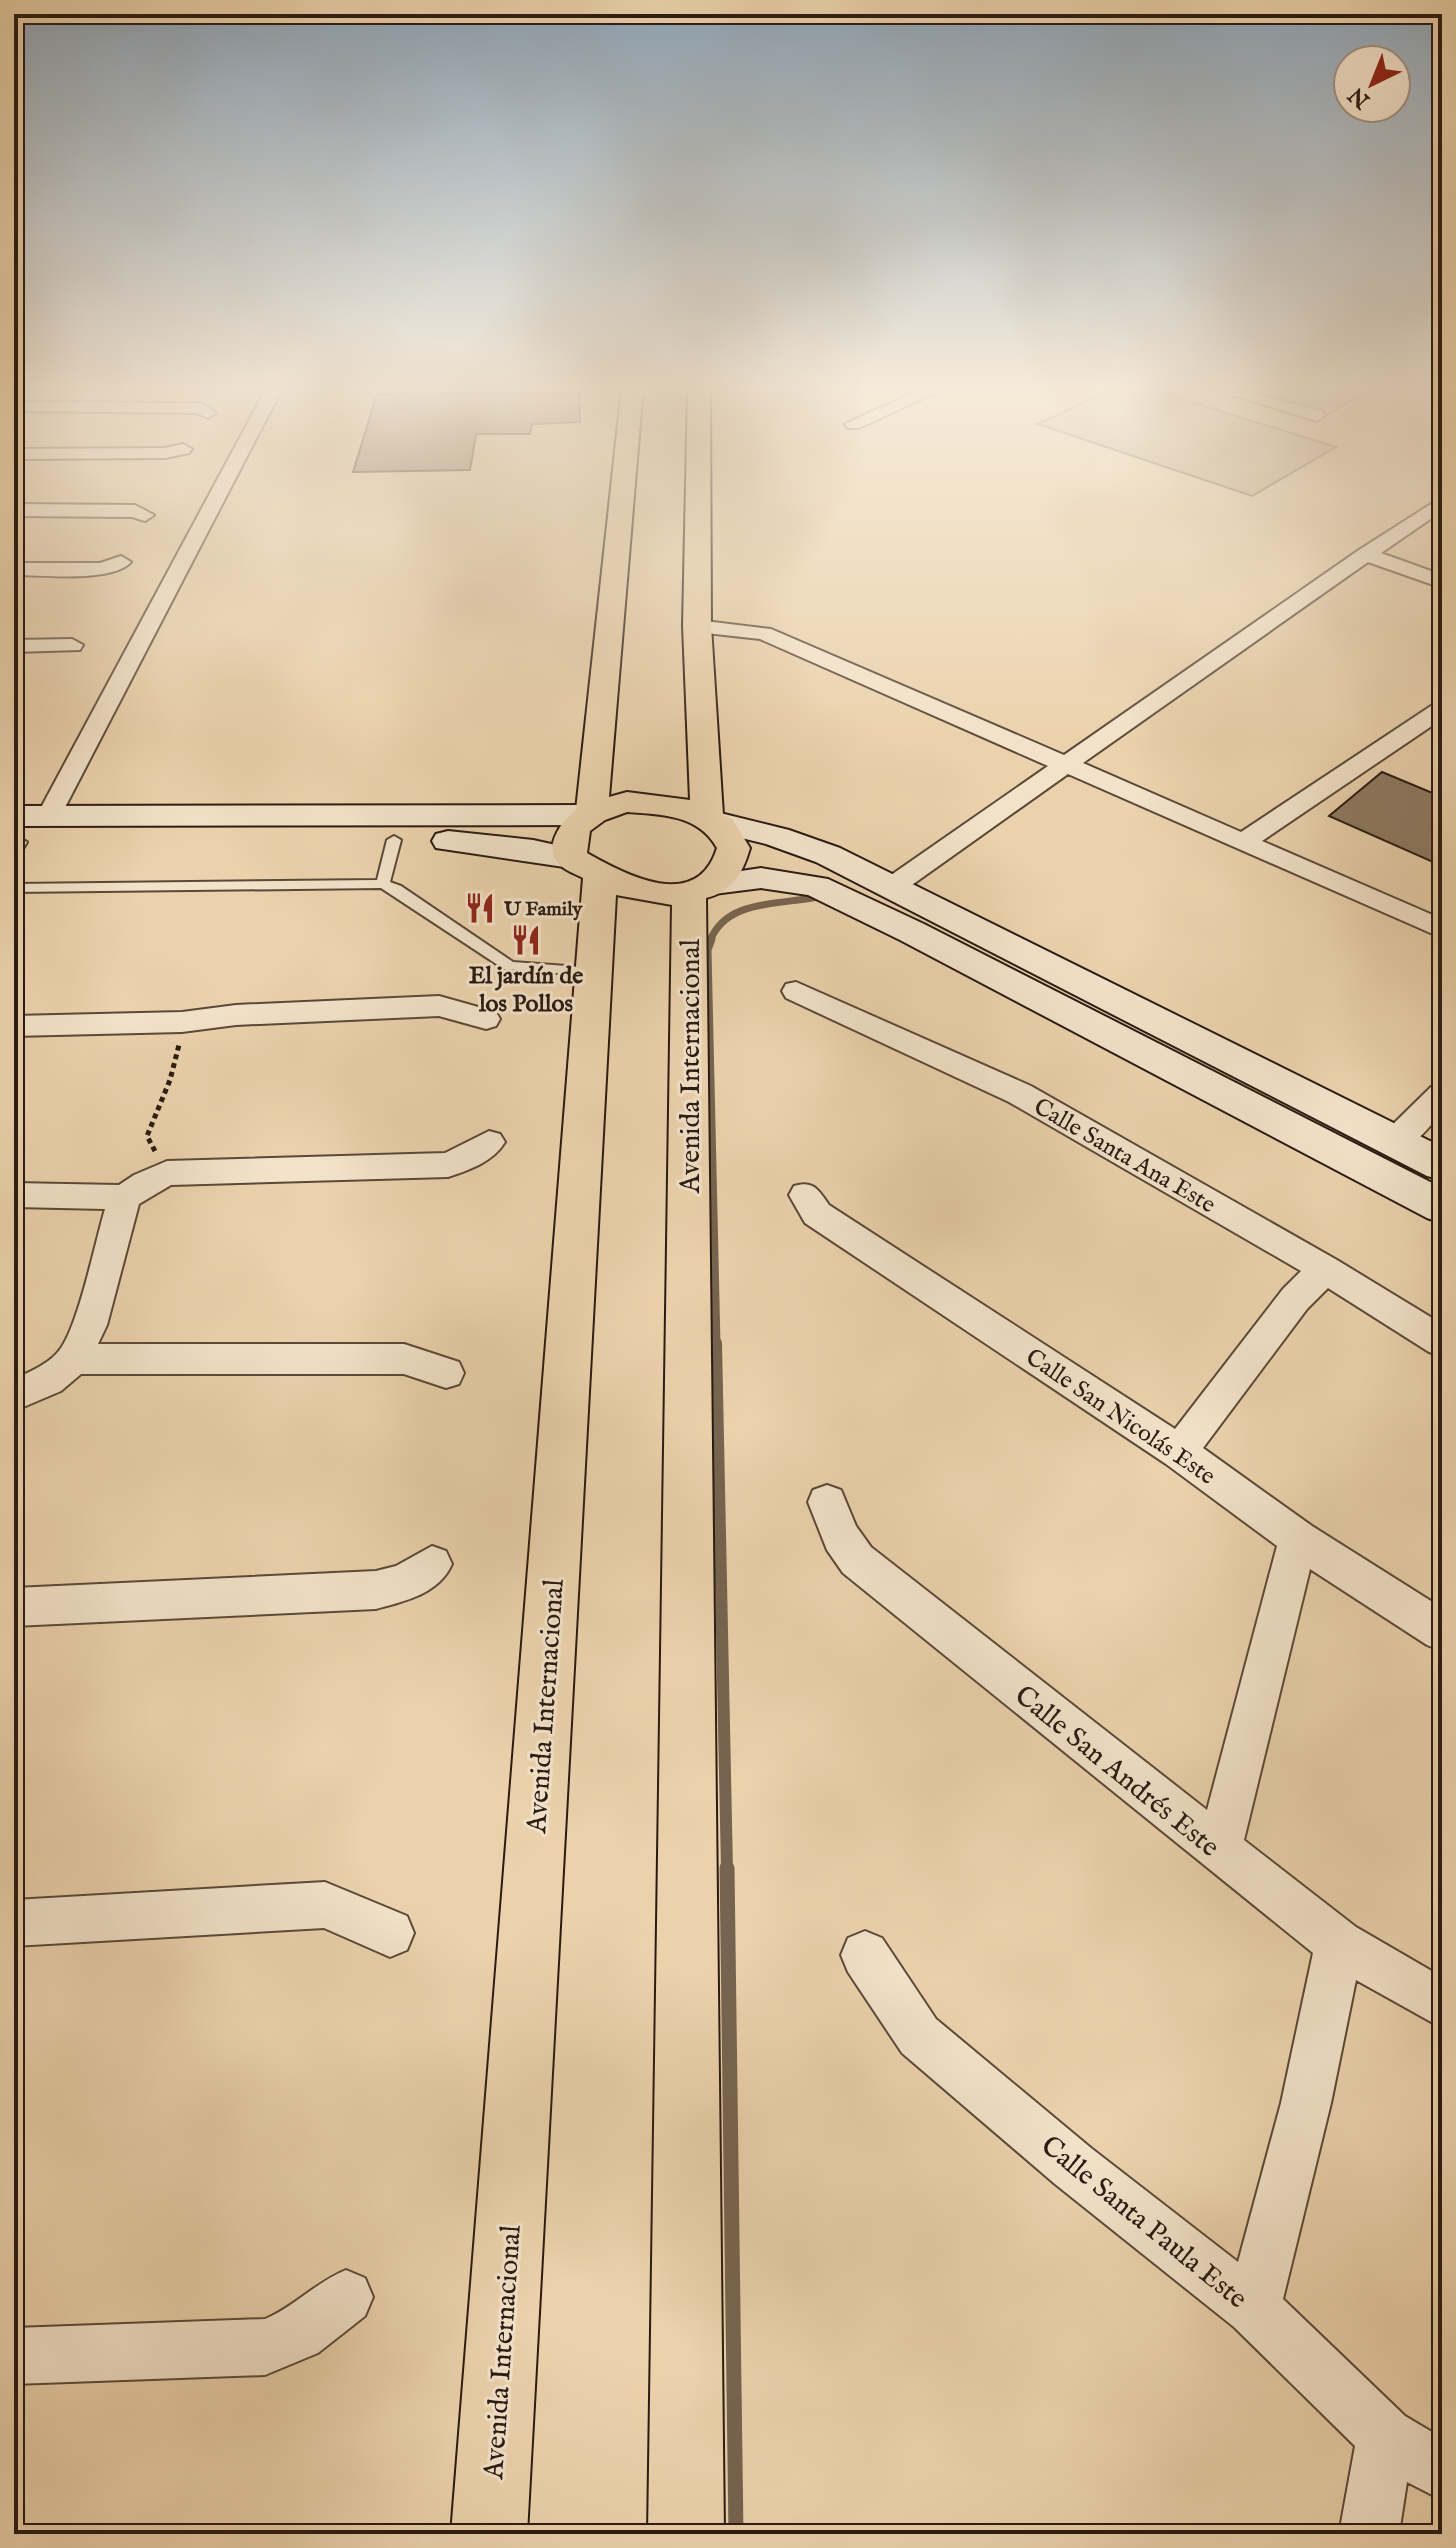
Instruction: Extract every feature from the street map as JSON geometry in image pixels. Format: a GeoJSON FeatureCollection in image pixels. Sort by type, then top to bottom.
{"type":"FeatureCollection","features":[{"type":"Feature","properties":{"kind":"main road"},"geometry":{"type":"LineString","coordinates":[[588,814],[620,506]]}},
{"type":"Feature","properties":{"kind":"main road"},"geometry":{"type":"LineString","coordinates":[[698,506],[697,626],[713,820],[735,843],[735,859],[730,871],[702,889]]}},
{"type":"Feature","properties":{"kind":"main road"},"geometry":{"type":"LineString","coordinates":[[15,838],[186,844],[318,828],[588,814],[627,802],[674,804],[713,820],[828,855],[1442,1165]]}},
{"type":"Feature","properties":{"kind":"main road","name":"Avenida Internacional"},"geometry":{"type":"LineString","coordinates":[[489,2534],[593,973],[585,868],[568,847],[571,833],[588,814]]}},
{"type":"Feature","properties":{"kind":"main road"},"geometry":{"type":"LineString","coordinates":[[15,838],[48,817],[318,828],[394,840],[533,850],[585,868],[635,892],[702,889],[761,878],[816,886],[912,932],[1442,1207]]}},
{"type":"Feature","properties":{"kind":"main road","name":"Avenida Internacional"},"geometry":{"type":"LineString","coordinates":[[686,2534],[702,889]]}},
{"type":"Feature","properties":{"kind":"street"},"geometry":{"type":"LineString","coordinates":[[48,817],[212,506]]}},
{"type":"Feature","properties":{"kind":"street"},"geometry":{"type":"LineString","coordinates":[[893,886],[1438,506]]}},
{"type":"Feature","properties":{"kind":"street"},"geometry":{"type":"LineString","coordinates":[[14,510],[135,511],[145,515]]}},
{"type":"Feature","properties":{"kind":"street"},"geometry":{"type":"LineString","coordinates":[[1366,554],[1442,582]]}},
{"type":"Feature","properties":{"kind":"street"},"geometry":{"type":"LineString","coordinates":[[14,569],[103,569],[121,562]]}},
{"type":"Feature","properties":{"kind":"street"},"geometry":{"type":"LineString","coordinates":[[697,626],[764,633],[1442,929]]}},
{"type":"Feature","properties":{"kind":"street"},"geometry":{"type":"LineString","coordinates":[[14,646],[72,645]]}},
{"type":"Feature","properties":{"kind":"street"},"geometry":{"type":"LineString","coordinates":[[1242,843],[1442,709]]}},
{"type":"Feature","properties":{"kind":"street"},"geometry":{"type":"LineString","coordinates":[[1416,727],[1442,738]]}},
{"type":"Feature","properties":{"kind":"street","name":"Calle Santa Ana Este"},"geometry":{"type":"LineString","coordinates":[[796,991],[1020,1094],[1325,1269],[1442,1342]]}},
{"type":"Feature","properties":{"kind":"street"},"geometry":{"type":"LineString","coordinates":[[14,1026],[182,1022],[236,1015],[439,1006],[486,1019]]}},
{"type":"Feature","properties":{"kind":"street"},"geometry":{"type":"LineString","coordinates":[[1395,1141],[1442,1095]]}},
{"type":"Feature","properties":{"kind":"street"},"geometry":{"type":"LineString","coordinates":[[14,1195],[125,1197],[167,1173],[448,1165],[470,1156],[489,1142]]}},
{"type":"Feature","properties":{"kind":"street","name":"Calle San Nicolás Este"},"geometry":{"type":"LineString","coordinates":[[805,1195],[817,1214],[1179,1452],[1298,1539],[1442,1631]]}},
{"type":"Feature","properties":{"kind":"street"},"geometry":{"type":"LineString","coordinates":[[14,1396],[48,1380],[74,1359],[89,1325],[125,1197]]}},
{"type":"Feature","properties":{"kind":"street"},"geometry":{"type":"LineString","coordinates":[[1179,1452],[1295,1299],[1325,1269]]}},
{"type":"Feature","properties":{"kind":"street"},"geometry":{"type":"LineString","coordinates":[[74,1359],[404,1359],[446,1373]]}},
{"type":"Feature","properties":{"kind":"street","name":"Calle San Andrés Este"},"geometry":{"type":"LineString","coordinates":[[827,1502],[841,1537],[857,1560],[1339,1944],[1442,2004]]}},
{"type":"Feature","properties":{"kind":"street"},"geometry":{"type":"LineString","coordinates":[[1219,1851],[1298,1539]]}},
{"type":"Feature","properties":{"kind":"street"},"geometry":{"type":"LineString","coordinates":[[14,1607],[376,1590],[406,1582],[432,1564]]}},
{"type":"Feature","properties":{"kind":"street"},"geometry":{"type":"LineString","coordinates":[[14,1923],[325,1905],[390,1933]]}},
{"type":"Feature","properties":{"kind":"street"},"geometry":{"type":"LineString","coordinates":[[1253,2308],[1306,2103],[1339,1944]]}},
{"type":"Feature","properties":{"kind":"street","name":"Calle Santa Paula Este"},"geometry":{"type":"LineString","coordinates":[[865,1955],[919,2036],[1073,2166],[1253,2308],[1385,2436],[1442,2471]]}},
{"type":"Feature","properties":{"kind":"street"},"geometry":{"type":"LineString","coordinates":[[14,2356],[265,2347],[298,2333],[346,2297]]}},
{"type":"Feature","properties":{"kind":"street"},"geometry":{"type":"LineString","coordinates":[[1369,2534],[1385,2436]]}},
{"type":"Feature","properties":{"kind":"lane"},"geometry":{"type":"LineString","coordinates":[[383,884],[394,840]]}},
{"type":"Feature","properties":{"kind":"lane"},"geometry":{"type":"LineString","coordinates":[[14,888],[383,884],[396,889],[509,966],[593,973]]}},
{"type":"Feature","properties":{"kind":"path"},"geometry":{"type":"LineString","coordinates":[[167,1173],[147,1136],[165,1085],[175,1068],[182,1022]]}},
{"type":"Feature","properties":{"kind":"building"},"geometry":{"type":"Polygon","coordinates":[[[1382,772],[1442,797],[1442,866],[1329,816],[1382,772]]]}},
{"type":"Feature","properties":{"kind":"waterway"},"geometry":{"type":"LineString","coordinates":[[711,940],[718,927],[741,911],[771,903],[817,897]]}},
{"type":"Feature","properties":{"kind":"waterway"},"geometry":{"type":"LineString","coordinates":[[711,940],[707,950],[716,1345]]}},
{"type":"Feature","properties":{"kind":"waterway"},"geometry":{"type":"LineString","coordinates":[[716,1343],[727,1870]]}},
{"type":"Feature","properties":{"kind":"waterway"},"geometry":{"type":"LineString","coordinates":[[727,1868],[736,2534]]}},
{"type":"Feature","properties":{"kind":"place","name":"U Family"},"geometry":{"type":"Point","coordinates":[480,908]}},
{"type":"Feature","properties":{"kind":"place","name":"El jardín de los Pollos"},"geometry":{"type":"Point","coordinates":[526,940]}}]}
